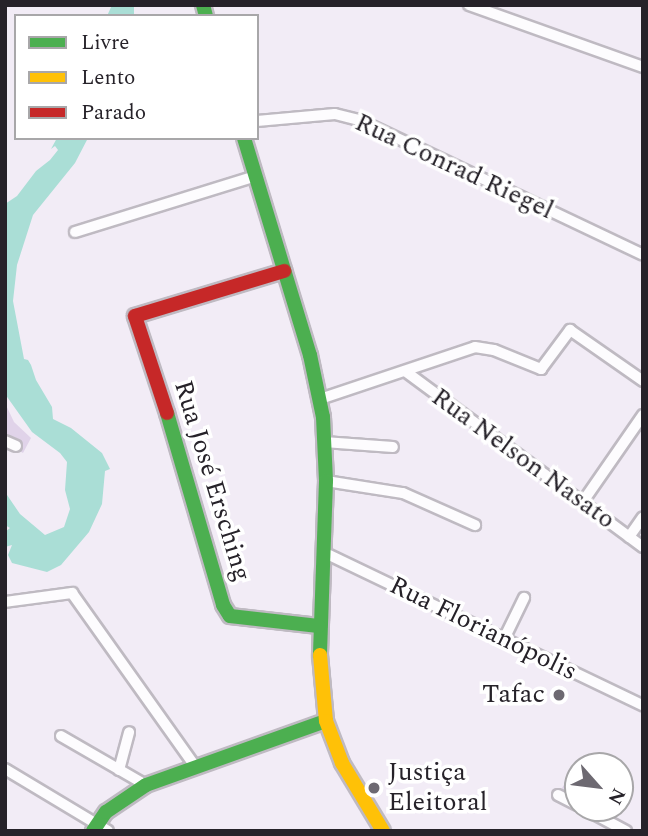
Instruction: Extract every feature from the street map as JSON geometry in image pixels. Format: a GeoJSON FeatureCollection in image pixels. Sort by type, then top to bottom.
{"type":"FeatureCollection","features":[{"type":"Feature","properties":{"kind":"street"},"geometry":{"type":"LineString","coordinates":[[469,5],[643,67]]}},
{"type":"Feature","properties":{"kind":"street","name":"Rua Conrad Riegel"},"geometry":{"type":"LineString","coordinates":[[259,121],[335,114],[359,120],[643,255]]}},
{"type":"Feature","properties":{"kind":"street"},"geometry":{"type":"LineString","coordinates":[[245,140],[310,355],[320,399],[326,481],[318,672],[326,721],[342,763],[383,831]]}},
{"type":"Feature","properties":{"kind":"street"},"geometry":{"type":"LineString","coordinates":[[75,232],[256,176]]}},
{"type":"Feature","properties":{"kind":"street","name":"Rua José Ersching"},"geometry":{"type":"LineString","coordinates":[[284,271],[135,316],[184,466],[223,605],[230,615],[318,626]]}},
{"type":"Feature","properties":{"kind":"street"},"geometry":{"type":"LineString","coordinates":[[320,399],[475,347],[494,350],[541,369],[570,330],[643,381]]}},
{"type":"Feature","properties":{"kind":"street","name":"Rua Nelson Nasato"},"geometry":{"type":"LineString","coordinates":[[405,372],[643,547]]}},
{"type":"Feature","properties":{"kind":"street"},"geometry":{"type":"LineString","coordinates":[[582,503],[643,415]]}},
{"type":"Feature","properties":{"kind":"street"},"geometry":{"type":"LineString","coordinates":[[5,441],[16,446]]}},
{"type":"Feature","properties":{"kind":"street"},"geometry":{"type":"LineString","coordinates":[[324,442],[393,447]]}},
{"type":"Feature","properties":{"kind":"street"},"geometry":{"type":"LineString","coordinates":[[326,481],[403,493],[475,525]]}},
{"type":"Feature","properties":{"kind":"street"},"geometry":{"type":"LineString","coordinates":[[629,537],[643,517]]}},
{"type":"Feature","properties":{"kind":"street","name":"Rua Florianópolis"},"geometry":{"type":"LineString","coordinates":[[323,552],[643,705]]}},
{"type":"Feature","properties":{"kind":"street"},"geometry":{"type":"LineString","coordinates":[[5,602],[72,593],[195,766]]}},
{"type":"Feature","properties":{"kind":"street"},"geometry":{"type":"LineString","coordinates":[[504,639],[524,598]]}},
{"type":"Feature","properties":{"kind":"street"},"geometry":{"type":"LineString","coordinates":[[5,769],[99,828],[118,802],[146,785],[326,721]]}},
{"type":"Feature","properties":{"kind":"street"},"geometry":{"type":"LineString","coordinates":[[119,769],[129,732]]}},
{"type":"Feature","properties":{"kind":"street"},"geometry":{"type":"LineString","coordinates":[[61,736],[146,785]]}},
{"type":"Feature","properties":{"kind":"street"},"geometry":{"type":"LineString","coordinates":[[558,794],[564,797]]}},
{"type":"Feature","properties":{"kind":"street"},"geometry":{"type":"LineString","coordinates":[[609,822],[626,831]]}},
{"type":"Feature","properties":{"kind":"shaded area"},"geometry":{"type":"Polygon","coordinates":[[[112,5],[134,5],[134,14],[108,14],[112,5]]]}},
{"type":"Feature","properties":{"kind":"shaded area"},"geometry":{"type":"Polygon","coordinates":[[[56,140],[87,140],[75,163],[33,215],[17,265],[13,301],[24,359],[31,365],[36,380],[52,407],[53,419],[71,428],[102,453],[110,469],[105,471],[102,504],[89,532],[61,565],[47,572],[12,563],[8,555],[12,545],[5,547],[5,532],[10,528],[5,525],[5,492],[20,514],[45,535],[64,527],[70,509],[65,490],[67,462],[60,453],[32,432],[5,394],[5,204],[17,196],[36,171],[58,150],[55,146],[51,149],[56,140]]]}},
{"type":"Feature","properties":{"kind":"shaded area"},"geometry":{"type":"Polygon","coordinates":[[[5,403],[14,422],[31,438],[23,453],[5,443],[5,403]]]}},
{"type":"Feature","properties":{"kind":"traffic: fast"},"geometry":{"type":"LineString","coordinates":[[203,5],[205,14]]}},
{"type":"Feature","properties":{"kind":"traffic: fast"},"geometry":{"type":"LineString","coordinates":[[245,140],[310,355],[323,417],[326,481],[320,655]]}},
{"type":"Feature","properties":{"kind":"traffic: fast"},"geometry":{"type":"LineString","coordinates":[[167,413],[223,605],[230,616],[318,626]]}},
{"type":"Feature","properties":{"kind":"traffic: fast"},"geometry":{"type":"LineString","coordinates":[[93,831],[106,812],[146,785],[326,721]]}},
{"type":"Feature","properties":{"kind":"traffic: slow"},"geometry":{"type":"LineString","coordinates":[[320,655],[326,721],[342,763],[383,831]]}},
{"type":"Feature","properties":{"kind":"traffic: jam"},"geometry":{"type":"LineString","coordinates":[[167,413],[135,316],[284,271]]}},
{"type":"Feature","properties":{"kind":"place","name":"Tafac"},"geometry":{"type":"Point","coordinates":[559,695]}},
{"type":"Feature","properties":{"kind":"place","name":"Justiça Eleitoral"},"geometry":{"type":"Point","coordinates":[374,788]}}]}
